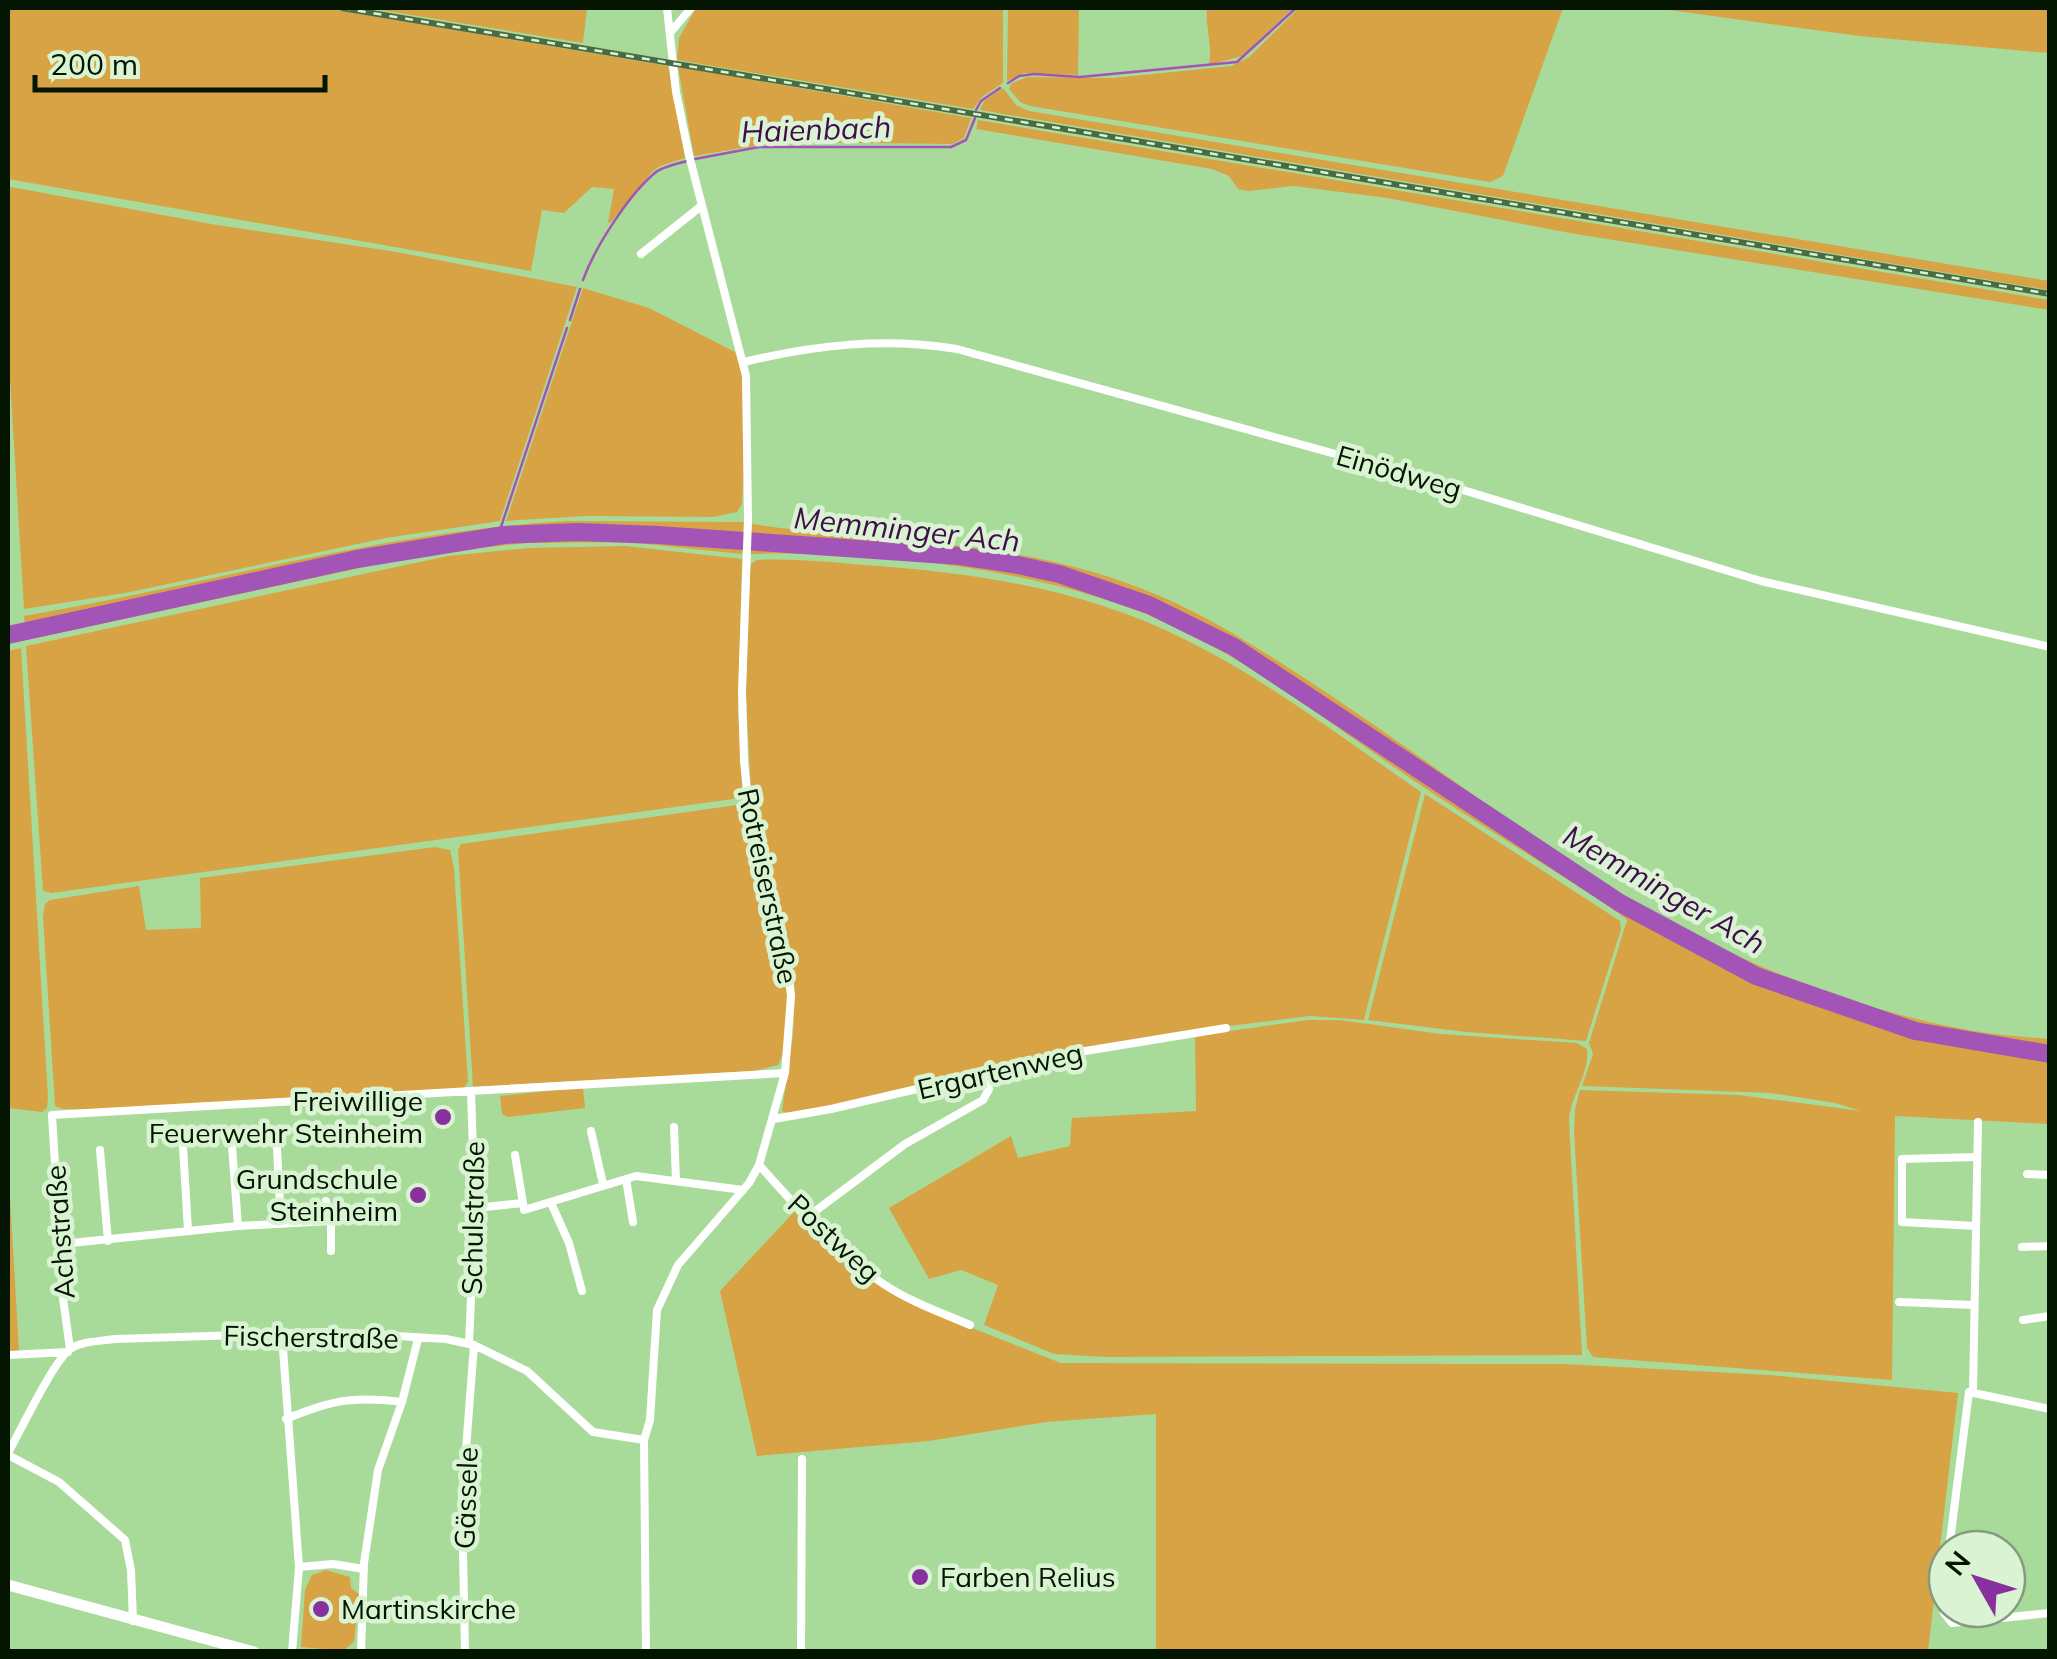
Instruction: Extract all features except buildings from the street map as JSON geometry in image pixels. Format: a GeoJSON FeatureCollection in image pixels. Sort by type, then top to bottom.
{"type":"FeatureCollection","features":[{"type":"Feature","properties":{"kind":"street","name":"Rotreiserstraße"},"geometry":{"type":"LineString","coordinates":[[646,1652],[644,1440],[650,1420],[652,1359],[662,1299],[687,1252],[743,1190],[759,1165],[785,1073],[791,982],[751,814],[744,761],[749,402],[744,362],[688,155],[667,8]]}},
{"type":"Feature","properties":{"kind":"street"},"geometry":{"type":"LineString","coordinates":[[670,33],[691,8]]}},
{"type":"Feature","properties":{"kind":"street"},"geometry":{"type":"LineString","coordinates":[[641,254],[700,207]]}},
{"type":"Feature","properties":{"kind":"street","name":"Einödweg"},"geometry":{"type":"LineString","coordinates":[[744,362],[803,348],[836,345],[902,343],[957,349],[1440,483],[1761,581],[2050,646]]}},
{"type":"Feature","properties":{"kind":"street","name":"Ergartenweg"},"geometry":{"type":"LineString","coordinates":[[774,1119],[1086,1050],[1226,1028]]}},
{"type":"Feature","properties":{"kind":"street"},"geometry":{"type":"LineString","coordinates":[[471,1092],[785,1073]]}},
{"type":"Feature","properties":{"kind":"street"},"geometry":{"type":"LineString","coordinates":[[806,1218],[904,1144],[983,1100],[988,1089],[985,1073]]}},
{"type":"Feature","properties":{"kind":"street","name":"Achstraße"},"geometry":{"type":"LineString","coordinates":[[69,1350],[52,1114],[471,1092]]}},
{"type":"Feature","properties":{"kind":"street","name":"Schulstraße"},"geometry":{"type":"LineString","coordinates":[[471,1092],[475,1208],[471,1345]]}},
{"type":"Feature","properties":{"kind":"street"},"geometry":{"type":"LineString","coordinates":[[1953,1529],[1971,1392],[1978,1122]]}},
{"type":"Feature","properties":{"kind":"street"},"geometry":{"type":"LineString","coordinates":[[674,1127],[676,1180]]}},
{"type":"Feature","properties":{"kind":"street"},"geometry":{"type":"LineString","coordinates":[[276,1130],[281,1224]]}},
{"type":"Feature","properties":{"kind":"street"},"geometry":{"type":"LineString","coordinates":[[591,1131],[603,1184]]}},
{"type":"Feature","properties":{"kind":"street"},"geometry":{"type":"LineString","coordinates":[[232,1146],[238,1226]]}},
{"type":"Feature","properties":{"kind":"street"},"geometry":{"type":"LineString","coordinates":[[182,1147],[188,1230]]}},
{"type":"Feature","properties":{"kind":"street"},"geometry":{"type":"LineString","coordinates":[[100,1150],[108,1241]]}},
{"type":"Feature","properties":{"kind":"street"},"geometry":{"type":"LineString","coordinates":[[515,1155],[524,1210],[636,1176],[743,1190]]}},
{"type":"Feature","properties":{"kind":"street"},"geometry":{"type":"LineString","coordinates":[[1976,1157],[1902,1159],[1902,1222],[1976,1226]]}},
{"type":"Feature","properties":{"kind":"street","name":"Postweg"},"geometry":{"type":"LineString","coordinates":[[759,1165],[846,1256],[886,1286],[970,1325]]}},
{"type":"Feature","properties":{"kind":"street"},"geometry":{"type":"LineString","coordinates":[[2027,1174],[2050,1175]]}},
{"type":"Feature","properties":{"kind":"street"},"geometry":{"type":"LineString","coordinates":[[626,1179],[633,1222]]}},
{"type":"Feature","properties":{"kind":"street"},"geometry":{"type":"LineString","coordinates":[[326,1201],[331,1250]]}},
{"type":"Feature","properties":{"kind":"street"},"geometry":{"type":"LineString","coordinates":[[551,1202],[569,1244],[582,1291]]}},
{"type":"Feature","properties":{"kind":"street"},"geometry":{"type":"LineString","coordinates":[[475,1208],[523,1203]]}},
{"type":"Feature","properties":{"kind":"street"},"geometry":{"type":"LineString","coordinates":[[61,1244],[188,1230],[330,1221]]}},
{"type":"Feature","properties":{"kind":"street"},"geometry":{"type":"LineString","coordinates":[[2022,1246],[2050,1246]]}},
{"type":"Feature","properties":{"kind":"street"},"geometry":{"type":"LineString","coordinates":[[1899,1302],[1974,1304]]}},
{"type":"Feature","properties":{"kind":"street"},"geometry":{"type":"LineString","coordinates":[[2023,1320],[2050,1316]]}},
{"type":"Feature","properties":{"kind":"street","name":"Fischerstraße"},"geometry":{"type":"LineString","coordinates":[[8,1355],[69,1350],[115,1339],[332,1332],[471,1345],[536,1378],[593,1432],[644,1440]]}},
{"type":"Feature","properties":{"kind":"street"},"geometry":{"type":"LineString","coordinates":[[282,1335],[299,1566],[292,1652]]}},
{"type":"Feature","properties":{"kind":"street"},"geometry":{"type":"LineString","coordinates":[[362,1652],[364,1570],[378,1470],[402,1402],[418,1338]]}},
{"type":"Feature","properties":{"kind":"street","name":"Gässele"},"geometry":{"type":"LineString","coordinates":[[465,1652],[462,1501],[471,1345]]}},
{"type":"Feature","properties":{"kind":"street"},"geometry":{"type":"LineString","coordinates":[[69,1350],[56,1366],[8,1454],[58,1482],[125,1540],[131,1570],[133,1621]]}},
{"type":"Feature","properties":{"kind":"street"},"geometry":{"type":"LineString","coordinates":[[1971,1392],[2050,1409]]}},
{"type":"Feature","properties":{"kind":"street"},"geometry":{"type":"LineString","coordinates":[[286,1419],[328,1401],[369,1398],[402,1402]]}},
{"type":"Feature","properties":{"kind":"street"},"geometry":{"type":"LineString","coordinates":[[801,1652],[802,1460]]}},
{"type":"Feature","properties":{"kind":"street"},"geometry":{"type":"LineString","coordinates":[[299,1566],[333,1564],[364,1570]]}},
{"type":"Feature","properties":{"kind":"street"},"geometry":{"type":"LineString","coordinates":[[8,1586],[252,1651]]}},
{"type":"Feature","properties":{"kind":"shaded area"},"geometry":{"type":"Polygon","coordinates":[[[8,8],[324,8],[668,66],[685,158],[652,172],[611,222],[608,223],[614,189],[592,187],[564,213],[542,210],[531,271],[8,179],[8,8]]]}},
{"type":"Feature","properties":{"kind":"shaded area"},"geometry":{"type":"Polygon","coordinates":[[[368,8],[587,8],[583,43],[368,8]]]}},
{"type":"Feature","properties":{"kind":"shaded area"},"geometry":{"type":"Polygon","coordinates":[[[696,8],[1003,8],[1003,83],[982,97],[973,109],[677,60],[679,38],[696,8]]]}},
{"type":"Feature","properties":{"kind":"shaded area"},"geometry":{"type":"Polygon","coordinates":[[[1008,8],[1079,8],[1078,75],[1024,73],[1007,81],[1008,8]]]}},
{"type":"Feature","properties":{"kind":"shaded area"},"geometry":{"type":"Polygon","coordinates":[[[1207,8],[1293,8],[1242,56],[1209,65],[1207,8]]]}},
{"type":"Feature","properties":{"kind":"shaded area"},"geometry":{"type":"Polygon","coordinates":[[[1299,8],[1563,8],[1503,176],[1490,182],[1030,106],[1020,102],[1009,89],[1012,83],[1028,77],[1113,78],[1232,66],[1249,57],[1299,8]]]}},
{"type":"Feature","properties":{"kind":"shaded area"},"geometry":{"type":"Polygon","coordinates":[[[1655,8],[2049,8],[2049,53],[1859,36],[1655,8]]]}},
{"type":"Feature","properties":{"kind":"shaded area"},"geometry":{"type":"Polygon","coordinates":[[[678,67],[971,118],[964,138],[952,144],[778,142],[694,156],[678,67]]]}},
{"type":"Feature","properties":{"kind":"shaded area"},"geometry":{"type":"Polygon","coordinates":[[[1003,88],[1016,105],[1029,111],[2049,281],[2049,290],[980,110],[984,101],[1003,88]]]}},
{"type":"Feature","properties":{"kind":"shaded area"},"geometry":{"type":"Polygon","coordinates":[[[978,120],[2049,300],[2049,310],[1570,233],[1387,198],[1294,186],[1248,191],[1238,189],[1229,176],[1212,169],[976,129],[978,120]]]}},
{"type":"Feature","properties":{"kind":"shaded area"},"geometry":{"type":"Polygon","coordinates":[[[11,187],[217,225],[397,252],[577,287],[500,521],[386,538],[125,593],[24,609],[8,346],[11,187]]]}},
{"type":"Feature","properties":{"kind":"shaded area"},"geometry":{"type":"Polygon","coordinates":[[[583,288],[649,308],[735,352],[747,407],[742,504],[737,512],[713,517],[585,516],[506,521],[583,288]]]}},
{"type":"Feature","properties":{"kind":"shaded area"},"geometry":{"type":"Polygon","coordinates":[[[567,521],[744,522],[742,554],[627,542],[527,543],[469,549],[383,563],[26,640],[24,616],[362,547],[567,521]]]}},
{"type":"Feature","properties":{"kind":"shaded area"},"geometry":{"type":"Polygon","coordinates":[[[752,524],[1008,553],[1109,577],[1182,606],[1289,668],[1641,906],[1732,953],[1778,974],[1875,1008],[1974,1031],[2049,1039],[2049,1124],[1895,1116],[1892,1380],[1593,1357],[1587,1348],[1574,1132],[1580,1090],[1739,1095],[1861,1111],[1771,1093],[1582,1086],[1593,1054],[1589,1043],[1627,920],[1617,912],[1247,666],[1144,613],[1051,584],[950,565],[848,555],[750,554],[752,524]]]}},
{"type":"Feature","properties":{"kind":"shaded area"},"geometry":{"type":"Polygon","coordinates":[[[626,546],[742,559],[740,798],[52,893],[43,891],[26,646],[448,556],[528,548],[626,546]]]}},
{"type":"Feature","properties":{"kind":"shaded area"},"geometry":{"type":"Polygon","coordinates":[[[757,560],[818,561],[958,574],[1036,588],[1112,609],[1186,640],[1247,674],[1421,792],[1364,1020],[1310,1016],[1189,1031],[833,1106],[782,1111],[795,991],[790,949],[751,793],[746,693],[750,573],[751,564],[757,560]]]}},
{"type":"Feature","properties":{"kind":"shaded area"},"geometry":{"type":"Polygon","coordinates":[[[21,648],[48,1098],[47,1108],[42,1112],[8,1108],[8,651],[21,648]]]}},
{"type":"Feature","properties":{"kind":"shaded area"},"geometry":{"type":"Polygon","coordinates":[[[1425,794],[1620,921],[1621,929],[1586,1041],[1368,1020],[1425,794]]]}},
{"type":"Feature","properties":{"kind":"shaded area"},"geometry":{"type":"Polygon","coordinates":[[[737,805],[745,808],[785,975],[786,1040],[778,1065],[754,1071],[473,1087],[458,850],[461,844],[737,805]]]}},
{"type":"Feature","properties":{"kind":"shaded area"},"geometry":{"type":"Polygon","coordinates":[[[435,847],[450,850],[454,868],[468,1082],[464,1088],[113,1109],[55,1106],[43,917],[45,904],[50,900],[139,886],[146,930],[201,928],[200,878],[435,847]]]}},
{"type":"Feature","properties":{"kind":"shaded area"},"geometry":{"type":"Polygon","coordinates":[[[1307,1020],[1577,1043],[1587,1049],[1586,1067],[1569,1121],[1582,1355],[1054,1354],[984,1325],[998,1285],[961,1270],[929,1279],[889,1208],[1011,1136],[1018,1158],[1070,1146],[1072,1118],[1196,1111],[1195,1036],[1307,1020]]]}},
{"type":"Feature","properties":{"kind":"shaded area"},"geometry":{"type":"Polygon","coordinates":[[[583,1087],[585,1108],[508,1117],[502,1114],[500,1096],[583,1087]]]}},
{"type":"Feature","properties":{"kind":"shaded area"},"geometry":{"type":"Polygon","coordinates":[[[8,1162],[19,1351],[8,1351],[8,1162]]]}},
{"type":"Feature","properties":{"kind":"shaded area"},"geometry":{"type":"Polygon","coordinates":[[[794,1212],[860,1272],[954,1321],[1061,1363],[1564,1364],[1770,1375],[1958,1393],[1942,1529],[1927,1529],[1928,1651],[1156,1651],[1156,1414],[1046,1422],[929,1441],[757,1456],[720,1291],[794,1212]]]}},
{"type":"Feature","properties":{"kind":"shaded area"},"geometry":{"type":"Polygon","coordinates":[[[326,1570],[350,1577],[351,1588],[359,1594],[354,1642],[343,1651],[301,1647],[305,1590],[312,1575],[326,1570]]]}},
{"type":"Feature","properties":{"kind":"waterway","name":"Haienbach"},"geometry":{"type":"LineString","coordinates":[[1008,83],[1019,76],[1034,74],[1080,77],[1237,62],[1296,8]]}},
{"type":"Feature","properties":{"kind":"waterway","name":"Haienbach"},"geometry":{"type":"LineString","coordinates":[[976,110],[981,101],[1000,88]]}},
{"type":"Feature","properties":{"kind":"waterway","name":"Haienbach"},"geometry":{"type":"LineString","coordinates":[[695,159],[759,147],[951,147],[966,140],[975,118]]}},
{"type":"Feature","properties":{"kind":"waterway","name":"Haienbach"},"geometry":{"type":"LineString","coordinates":[[583,280],[604,237],[635,194],[656,172],[687,161]]}},
{"type":"Feature","properties":{"kind":"waterway","name":"Haienbach"},"geometry":{"type":"LineString","coordinates":[[570,320],[580,289]]}},
{"type":"Feature","properties":{"kind":"waterway","name":"Haienbach"},"geometry":{"type":"LineString","coordinates":[[498,536],[567,328]]}},
{"type":"Feature","properties":{"kind":"waterway","name":"Memminger Ach"},"geometry":{"type":"LineString","coordinates":[[8,635],[357,559],[504,535],[658,535],[960,556],[1013,564],[1059,574],[1149,605],[1234,647],[1620,903],[1756,976],[1915,1031],[2050,1054]]}},
{"type":"Feature","properties":{"kind":"railway"},"geometry":{"type":"LineString","coordinates":[[342,8],[2050,294]]}},
{"type":"Feature","properties":{"kind":"place","name":"Freiwillige Feuerwehr Steinheim"},"geometry":{"type":"Point","coordinates":[443,1117]}},
{"type":"Feature","properties":{"kind":"place","name":"Grundschule Steinheim"},"geometry":{"type":"Point","coordinates":[418,1195]}},
{"type":"Feature","properties":{"kind":"place","name":"Farben Relius"},"geometry":{"type":"Point","coordinates":[920,1577]}},
{"type":"Feature","properties":{"kind":"place","name":"Martinskirche"},"geometry":{"type":"Point","coordinates":[321,1609]}}]}
